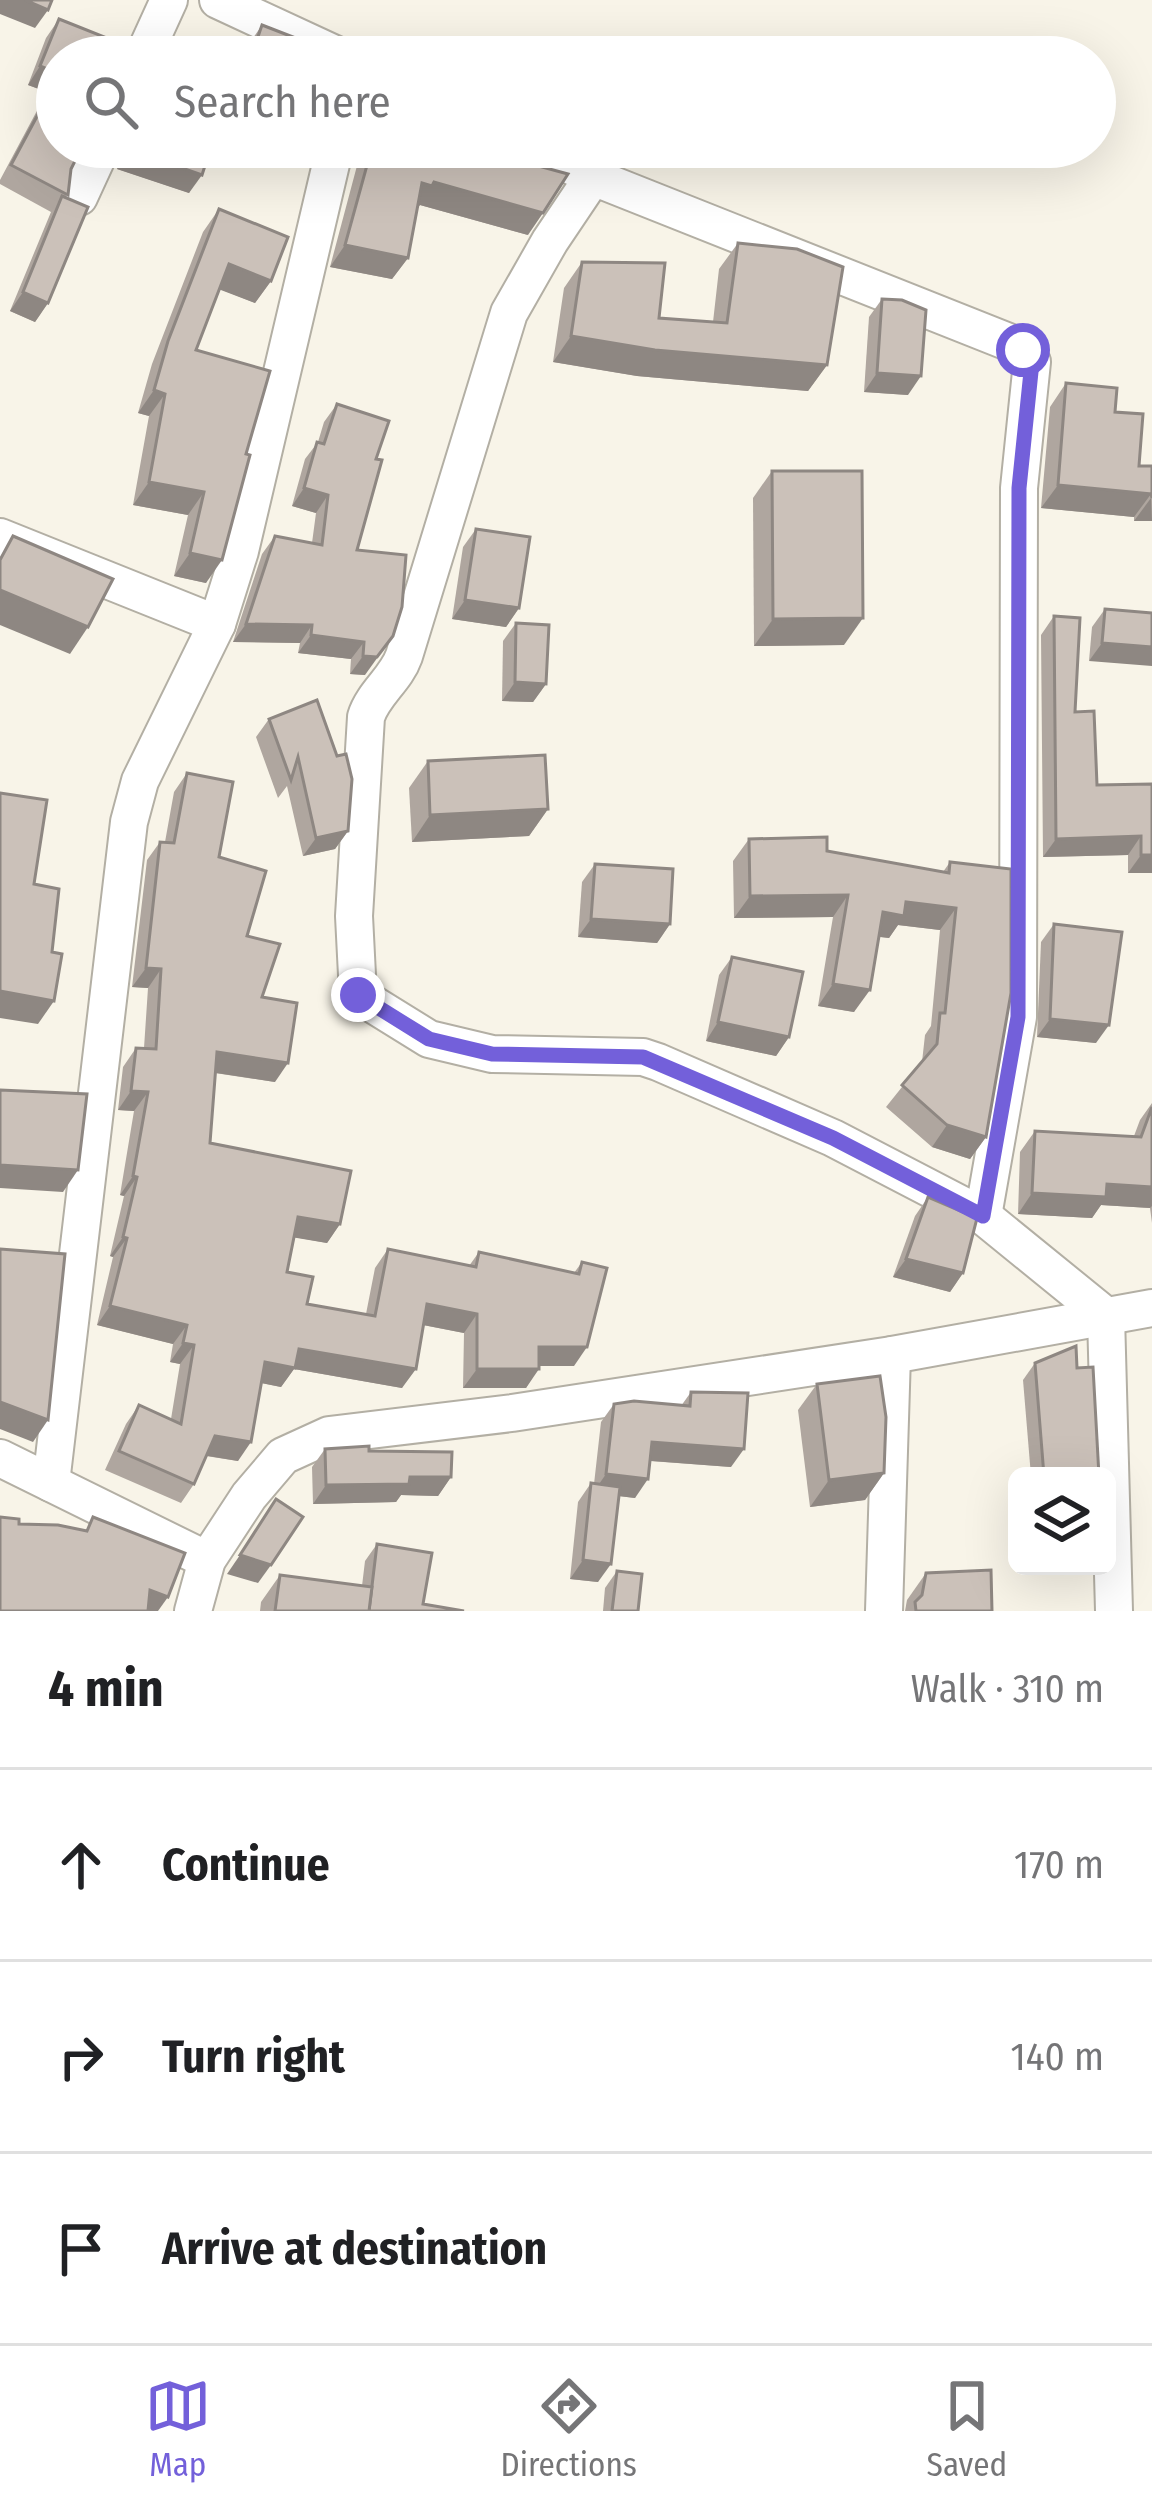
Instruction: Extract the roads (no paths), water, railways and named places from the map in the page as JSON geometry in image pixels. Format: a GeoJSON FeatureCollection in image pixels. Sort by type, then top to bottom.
{"type":"FeatureCollection","features":[{"type":"Feature","properties":{"kind":"street"},"geometry":{"type":"LineString","coordinates":[[153,36],[169,0]]}},
{"type":"Feature","properties":{"kind":"street"},"geometry":{"type":"LineString","coordinates":[[218,0],[295,36]]}},
{"type":"Feature","properties":{"kind":"street"},"geometry":{"type":"LineString","coordinates":[[79,197],[92,168]]}},
{"type":"Feature","properties":{"kind":"street"},"geometry":{"type":"LineString","coordinates":[[51,1483],[129,822],[140,781],[217,624],[240,551],[330,168]]}},
{"type":"Feature","properties":{"kind":"street"},"geometry":{"type":"LineString","coordinates":[[575,168],[1011,343],[1032,362],[1019,488],[1018,1017],[983,1216]]}},
{"type":"Feature","properties":{"kind":"street"},"geometry":{"type":"LineString","coordinates":[[593,177],[509,313],[400,669],[369,706],[354,916],[358,995],[429,1039],[492,1054],[643,1057],[833,1138],[983,1216],[1106,1316],[1114,1611]]}},
{"type":"Feature","properties":{"kind":"street"},"geometry":{"type":"LineString","coordinates":[[0,537],[217,624]]}},
{"type":"Feature","properties":{"kind":"street"},"geometry":{"type":"LineString","coordinates":[[193,1611],[208,1560],[249,1496],[283,1456],[329,1435],[512,1414],[892,1355],[1152,1308]]}},
{"type":"Feature","properties":{"kind":"street"},"geometry":{"type":"LineString","coordinates":[[884,1611],[892,1355]]}},
{"type":"Feature","properties":{"kind":"street"},"geometry":{"type":"LineString","coordinates":[[0,1458],[208,1560]]}}]}
